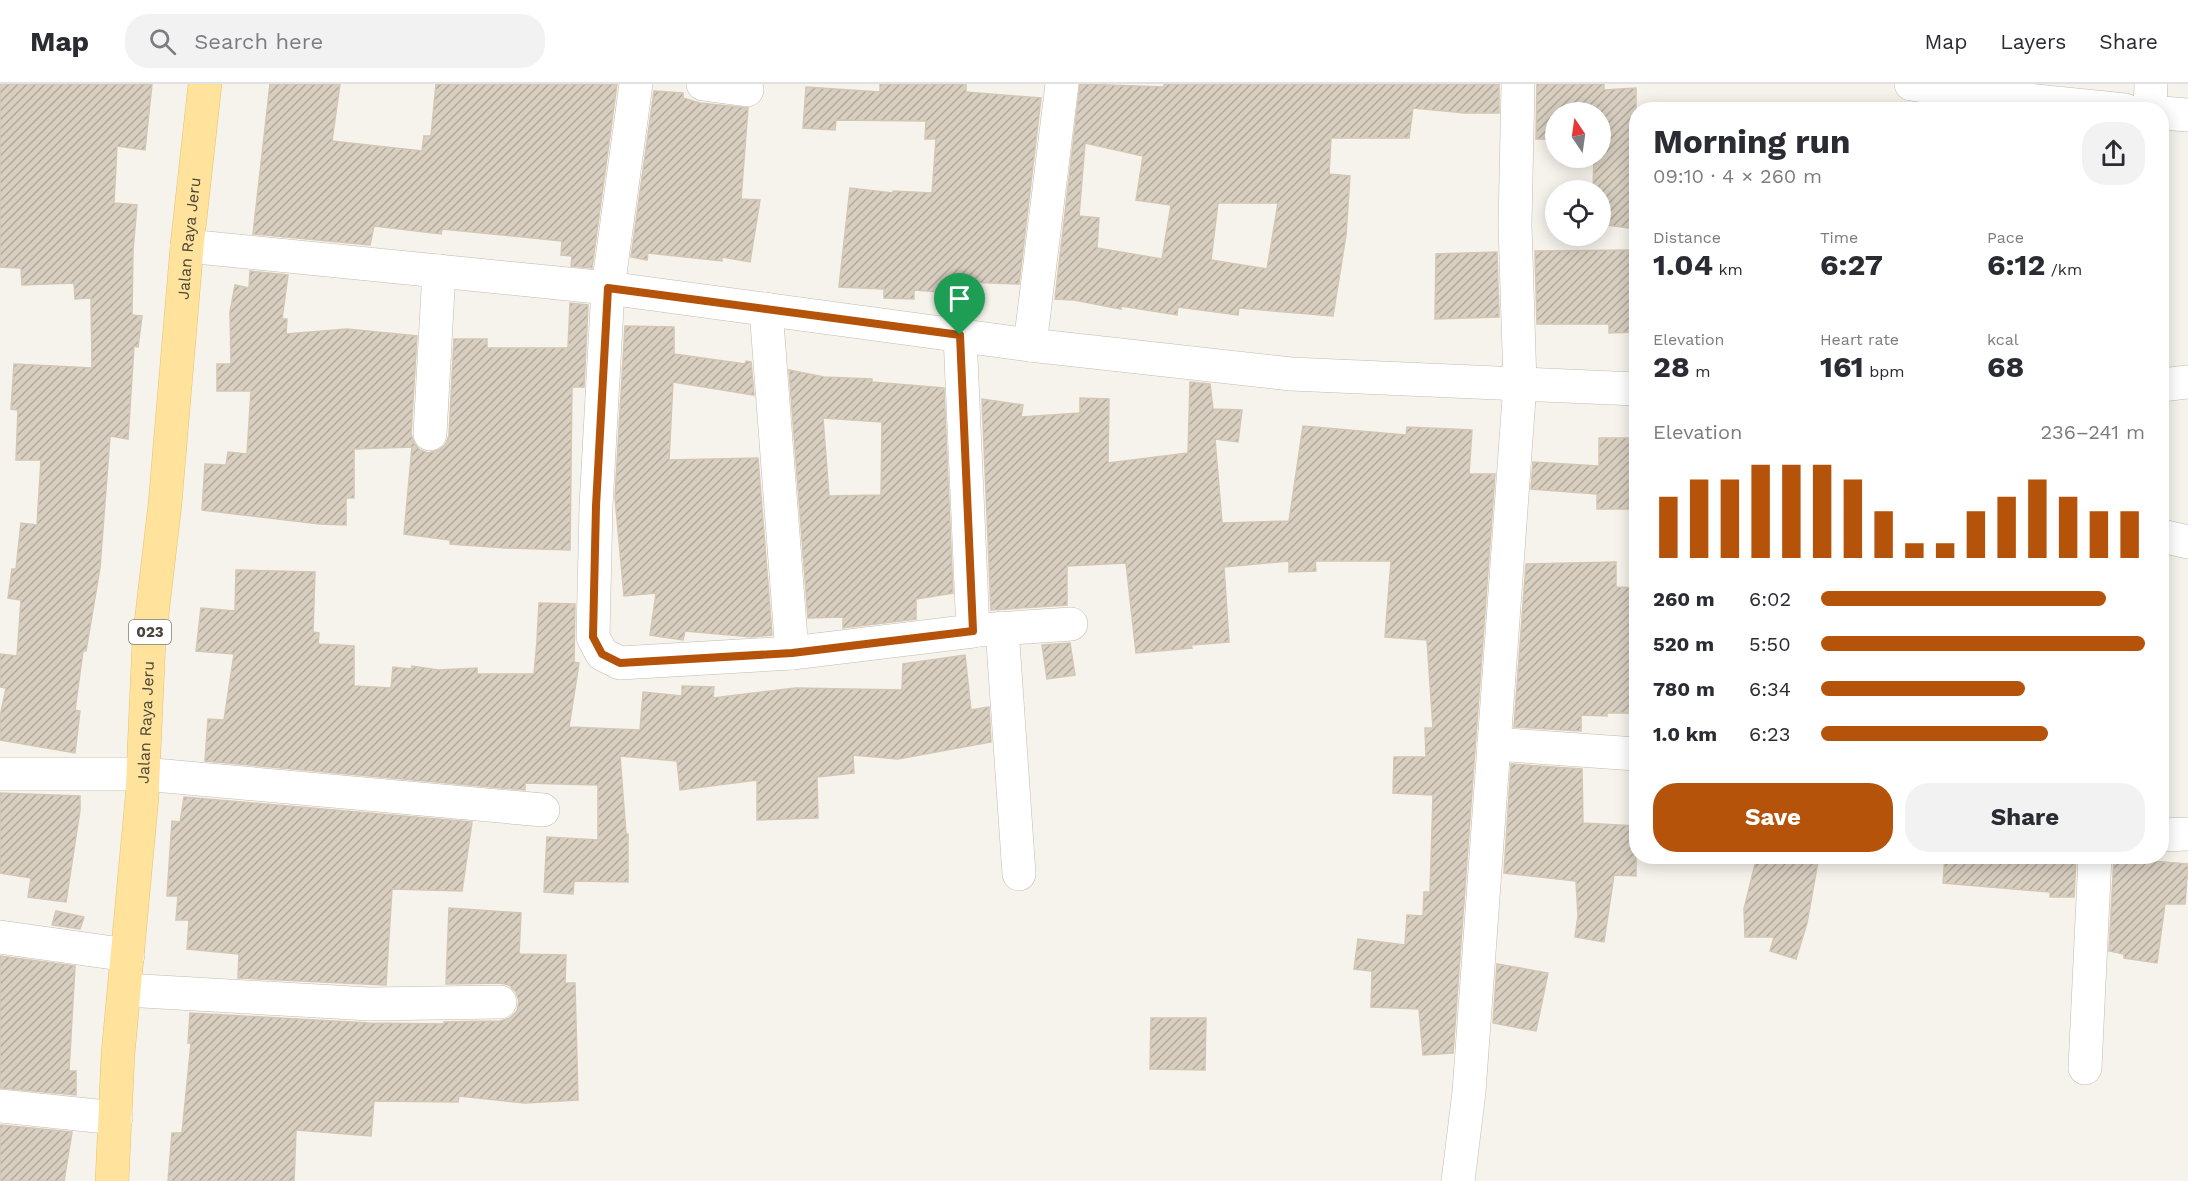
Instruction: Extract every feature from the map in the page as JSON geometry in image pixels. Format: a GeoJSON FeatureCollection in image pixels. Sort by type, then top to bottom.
{"type":"FeatureCollection","features":[{"type":"Feature","properties":{"kind":"main road","name":"Jalan Raya Jeru"},"geometry":{"type":"LineString","coordinates":[[112,1181],[118,1054],[143,774],[149,640],[170,458],[187,246],[205,84]]}},
{"type":"Feature","properties":{"kind":"street"},"geometry":{"type":"LineString","coordinates":[[636,84],[608,288],[596,506],[593,637],[602,654],[620,663],[792,653],[987,629],[1071,624]]}},
{"type":"Feature","properties":{"kind":"street"},"geometry":{"type":"LineString","coordinates":[[703,84],[747,90]]}},
{"type":"Feature","properties":{"kind":"street"},"geometry":{"type":"LineString","coordinates":[[1030,345],[1062,84]]}},
{"type":"Feature","properties":{"kind":"street"},"geometry":{"type":"LineString","coordinates":[[1458,1181],[1469,1092],[1520,384],[1515,225],[1518,84]]}},
{"type":"Feature","properties":{"kind":"street"},"geometry":{"type":"LineString","coordinates":[[1911,84],[2047,102]]}},
{"type":"Feature","properties":{"kind":"street"},"geometry":{"type":"LineString","coordinates":[[2150,102],[2151,84]]}},
{"type":"Feature","properties":{"kind":"street"},"geometry":{"type":"LineString","coordinates":[[2169,114],[2188,116]]}},
{"type":"Feature","properties":{"kind":"street"},"geometry":{"type":"LineString","coordinates":[[187,246],[608,288],[1030,345],[1291,374],[1629,389]]}},
{"type":"Feature","properties":{"kind":"street"},"geometry":{"type":"LineString","coordinates":[[430,434],[439,271]]}},
{"type":"Feature","properties":{"kind":"street"},"geometry":{"type":"LineString","coordinates":[[766,309],[792,653]]}},
{"type":"Feature","properties":{"kind":"street"},"geometry":{"type":"LineString","coordinates":[[960,335],[987,629],[1019,874]]}},
{"type":"Feature","properties":{"kind":"street"},"geometry":{"type":"LineString","coordinates":[[2169,384],[2188,382]]}},
{"type":"Feature","properties":{"kind":"street"},"geometry":{"type":"LineString","coordinates":[[2169,538],[2188,542]]}},
{"type":"Feature","properties":{"kind":"street"},"geometry":{"type":"LineString","coordinates":[[1494,744],[1629,754]]}},
{"type":"Feature","properties":{"kind":"street"},"geometry":{"type":"LineString","coordinates":[[0,774],[143,774],[543,810]]}},
{"type":"Feature","properties":{"kind":"street"},"geometry":{"type":"LineString","coordinates":[[2169,835],[2188,834]]}},
{"type":"Feature","properties":{"kind":"street"},"geometry":{"type":"LineString","coordinates":[[2085,1068],[2095,864]]}},
{"type":"Feature","properties":{"kind":"street"},"geometry":{"type":"LineString","coordinates":[[0,938],[128,955]]}},
{"type":"Feature","properties":{"kind":"street"},"geometry":{"type":"LineString","coordinates":[[125,990],[370,1004],[500,1002]]}},
{"type":"Feature","properties":{"kind":"street"},"geometry":{"type":"LineString","coordinates":[[0,1106],[116,1118]]}},
{"type":"Feature","properties":{"kind":"building"},"geometry":{"type":"Polygon","coordinates":[[[0,84],[152,84],[145,150],[117,146],[114,203],[137,205],[133,250],[132,315],[142,316],[138,347],[134,346],[128,439],[110,436],[100,568],[86,651],[83,651],[75,710],[80,711],[75,753],[0,740],[0,717],[6,688],[0,687],[0,654],[17,656],[21,600],[8,598],[12,569],[16,569],[21,523],[37,525],[41,460],[16,460],[18,410],[11,409],[14,364],[92,368],[91,298],[75,299],[74,283],[22,285],[21,268],[0,267],[0,84]]]}},
{"type":"Feature","properties":{"kind":"building"},"geometry":{"type":"Polygon","coordinates":[[[270,84],[340,84],[332,141],[422,151],[424,136],[431,136],[436,84],[617,84],[592,268],[571,266],[572,256],[561,255],[562,241],[442,229],[441,234],[374,226],[370,245],[253,234],[270,84]]]}},
{"type":"Feature","properties":{"kind":"building"},"geometry":{"type":"Polygon","coordinates":[[[880,84],[966,84],[966,92],[1041,98],[1019,284],[966,282],[965,294],[914,290],[914,299],[884,298],[884,289],[839,287],[850,188],[893,193],[893,191],[932,193],[936,139],[925,139],[926,121],[836,120],[835,130],[803,128],[806,87],[880,92],[880,84]]]}},
{"type":"Feature","properties":{"kind":"building"},"geometry":{"type":"Polygon","coordinates":[[[1080,84],[1164,87],[1164,84],[1499,84],[1499,113],[1465,113],[1413,108],[1409,138],[1331,138],[1329,174],[1350,176],[1346,235],[1333,316],[1239,308],[1238,315],[1178,307],[1177,315],[1055,299],[1080,84]],[[1085,143],[1079,216],[1099,218],[1097,248],[1162,259],[1171,205],[1136,200],[1143,156],[1085,143]],[[1218,203],[1211,260],[1267,269],[1278,203],[1218,203]]]}},
{"type":"Feature","properties":{"kind":"building"},"geometry":{"type":"Polygon","coordinates":[[[1537,84],[1604,84],[1604,90],[1636,88],[1636,102],[1629,102],[1629,228],[1611,226],[1611,180],[1593,180],[1594,168],[1611,168],[1611,102],[1545,102],[1545,139],[1536,139],[1537,84]]]}},
{"type":"Feature","properties":{"kind":"building"},"geometry":{"type":"Polygon","coordinates":[[[654,91],[683,93],[683,98],[700,103],[748,108],[741,199],[760,200],[750,262],[722,257],[722,261],[648,253],[647,260],[631,257],[654,91]]]}},
{"type":"Feature","properties":{"kind":"building"},"geometry":{"type":"Polygon","coordinates":[[[1629,250],[1629,332],[1609,333],[1609,324],[1537,324],[1535,251],[1629,250]]]}},
{"type":"Feature","properties":{"kind":"building"},"geometry":{"type":"Polygon","coordinates":[[[1497,252],[1499,317],[1435,319],[1436,254],[1497,252]]]}},
{"type":"Feature","properties":{"kind":"building"},"geometry":{"type":"Polygon","coordinates":[[[250,271],[288,275],[282,319],[287,319],[286,334],[347,329],[417,336],[411,434],[420,450],[428,453],[439,450],[445,445],[449,436],[454,339],[487,339],[487,348],[568,348],[570,303],[588,305],[584,387],[572,387],[570,550],[450,544],[450,540],[404,534],[412,447],[354,449],[354,498],[346,498],[346,525],[202,510],[205,464],[226,465],[228,452],[247,454],[251,391],[217,391],[217,364],[231,364],[230,312],[235,285],[249,288],[250,271]]]}},
{"type":"Feature","properties":{"kind":"building"},"geometry":{"type":"Polygon","coordinates":[[[625,326],[674,327],[674,354],[745,364],[746,361],[751,362],[754,395],[673,382],[669,460],[758,458],[772,635],[752,637],[685,631],[683,640],[650,635],[656,593],[624,596],[615,497],[625,326]]]}},
{"type":"Feature","properties":{"kind":"building"},"geometry":{"type":"Polygon","coordinates":[[[789,370],[824,377],[872,379],[872,382],[944,388],[953,593],[916,599],[916,619],[843,628],[843,617],[808,618],[789,370]],[[823,418],[829,496],[881,495],[882,422],[823,418]]]}},
{"type":"Feature","properties":{"kind":"building"},"geometry":{"type":"Polygon","coordinates":[[[1190,382],[1210,384],[1213,409],[1242,410],[1238,442],[1215,439],[1222,523],[1289,521],[1303,426],[1406,435],[1407,427],[1472,430],[1469,474],[1495,474],[1453,1053],[1423,1055],[1419,1009],[1371,1007],[1372,971],[1354,969],[1358,939],[1405,945],[1407,915],[1423,916],[1424,892],[1430,892],[1433,795],[1393,793],[1394,757],[1426,757],[1425,728],[1433,728],[1427,640],[1385,637],[1391,561],[1315,561],[1316,571],[1289,572],[1289,561],[1224,567],[1229,642],[1191,645],[1192,648],[1136,653],[1126,563],[1067,566],[1067,605],[991,610],[982,399],[1023,405],[1021,417],[1080,413],[1080,398],[1109,399],[1108,463],[1188,453],[1190,382]]]}},
{"type":"Feature","properties":{"kind":"building"},"geometry":{"type":"Polygon","coordinates":[[[1599,438],[1629,438],[1629,509],[1597,509],[1597,494],[1531,489],[1533,462],[1599,466],[1599,438]]]}},
{"type":"Feature","properties":{"kind":"building"},"geometry":{"type":"Polygon","coordinates":[[[1616,562],[1616,587],[1629,588],[1629,713],[1607,713],[1607,716],[1581,715],[1581,731],[1514,727],[1526,564],[1616,562]]]}},
{"type":"Feature","properties":{"kind":"building"},"geometry":{"type":"Polygon","coordinates":[[[236,570],[315,572],[313,632],[319,633],[318,644],[354,646],[354,686],[391,688],[393,667],[411,669],[412,666],[438,670],[477,668],[477,674],[534,674],[539,603],[575,604],[574,662],[579,663],[569,727],[640,730],[643,692],[682,696],[682,686],[714,687],[713,698],[796,688],[902,690],[903,664],[965,655],[971,710],[989,707],[991,742],[898,759],[853,755],[854,773],[817,777],[818,818],[757,820],[757,780],[680,790],[677,761],[620,756],[626,834],[628,834],[628,882],[574,881],[573,894],[544,892],[547,837],[598,840],[598,785],[525,783],[525,790],[205,761],[208,719],[224,720],[234,654],[196,651],[201,608],[235,611],[236,570]]]}},
{"type":"Feature","properties":{"kind":"building"},"geometry":{"type":"Polygon","coordinates":[[[1070,643],[1075,675],[1047,679],[1042,645],[1070,643]]]}},
{"type":"Feature","properties":{"kind":"building"},"geometry":{"type":"Polygon","coordinates":[[[1511,764],[1582,769],[1583,823],[1629,826],[1629,864],[1636,864],[1636,876],[1614,875],[1604,942],[1575,937],[1578,916],[1576,881],[1504,873],[1511,764]]]}},
{"type":"Feature","properties":{"kind":"building"},"geometry":{"type":"Polygon","coordinates":[[[0,793],[80,796],[80,810],[66,902],[28,897],[31,878],[0,873],[0,793]]]}},
{"type":"Feature","properties":{"kind":"building"},"geometry":{"type":"Polygon","coordinates":[[[184,797],[472,822],[462,891],[392,889],[386,985],[238,978],[239,954],[187,949],[189,920],[176,920],[178,896],[167,896],[172,821],[180,822],[184,797]]]}},
{"type":"Feature","properties":{"kind":"building"},"geometry":{"type":"Polygon","coordinates":[[[1755,864],[1818,864],[1807,923],[1796,959],[1770,951],[1774,937],[1745,937],[1744,909],[1755,864]]]}},
{"type":"Feature","properties":{"kind":"building"},"geometry":{"type":"Polygon","coordinates":[[[1944,864],[2076,864],[2074,897],[2050,897],[2050,892],[1943,883],[1944,864]]]}},
{"type":"Feature","properties":{"kind":"building"},"geometry":{"type":"Polygon","coordinates":[[[2114,864],[2188,864],[2185,904],[2165,904],[2157,963],[2124,958],[2124,954],[2109,951],[2114,864]]]}},
{"type":"Feature","properties":{"kind":"building"},"geometry":{"type":"Polygon","coordinates":[[[449,908],[521,913],[519,954],[566,955],[565,983],[575,983],[578,1100],[524,1103],[459,1096],[458,1102],[374,1101],[371,1136],[296,1130],[294,1181],[168,1181],[172,1133],[182,1133],[191,1043],[188,1043],[190,1013],[369,1023],[444,1024],[444,1022],[500,1021],[510,1018],[517,1011],[519,1001],[516,992],[509,985],[500,983],[446,984],[449,908]]]}},
{"type":"Feature","properties":{"kind":"building"},"geometry":{"type":"Polygon","coordinates":[[[56,911],[84,917],[80,929],[52,925],[56,911]]]}},
{"type":"Feature","properties":{"kind":"building"},"geometry":{"type":"Polygon","coordinates":[[[0,956],[75,966],[69,1071],[76,1071],[76,1095],[0,1088],[0,956]]]}},
{"type":"Feature","properties":{"kind":"building"},"geometry":{"type":"Polygon","coordinates":[[[1497,964],[1548,973],[1536,1031],[1493,1023],[1497,964]]]}},
{"type":"Feature","properties":{"kind":"building"},"geometry":{"type":"Polygon","coordinates":[[[1151,1018],[1206,1018],[1205,1070],[1150,1069],[1151,1018]]]}},
{"type":"Feature","properties":{"kind":"building"},"geometry":{"type":"Polygon","coordinates":[[[0,1125],[72,1132],[64,1181],[0,1181],[0,1125]]]}},
{"type":"Feature","properties":{"kind":"route"},"geometry":{"type":"LineString","coordinates":[[608,288],[960,335],[973,631],[792,653],[620,663],[602,654],[593,637],[596,506],[608,288]]}}]}
